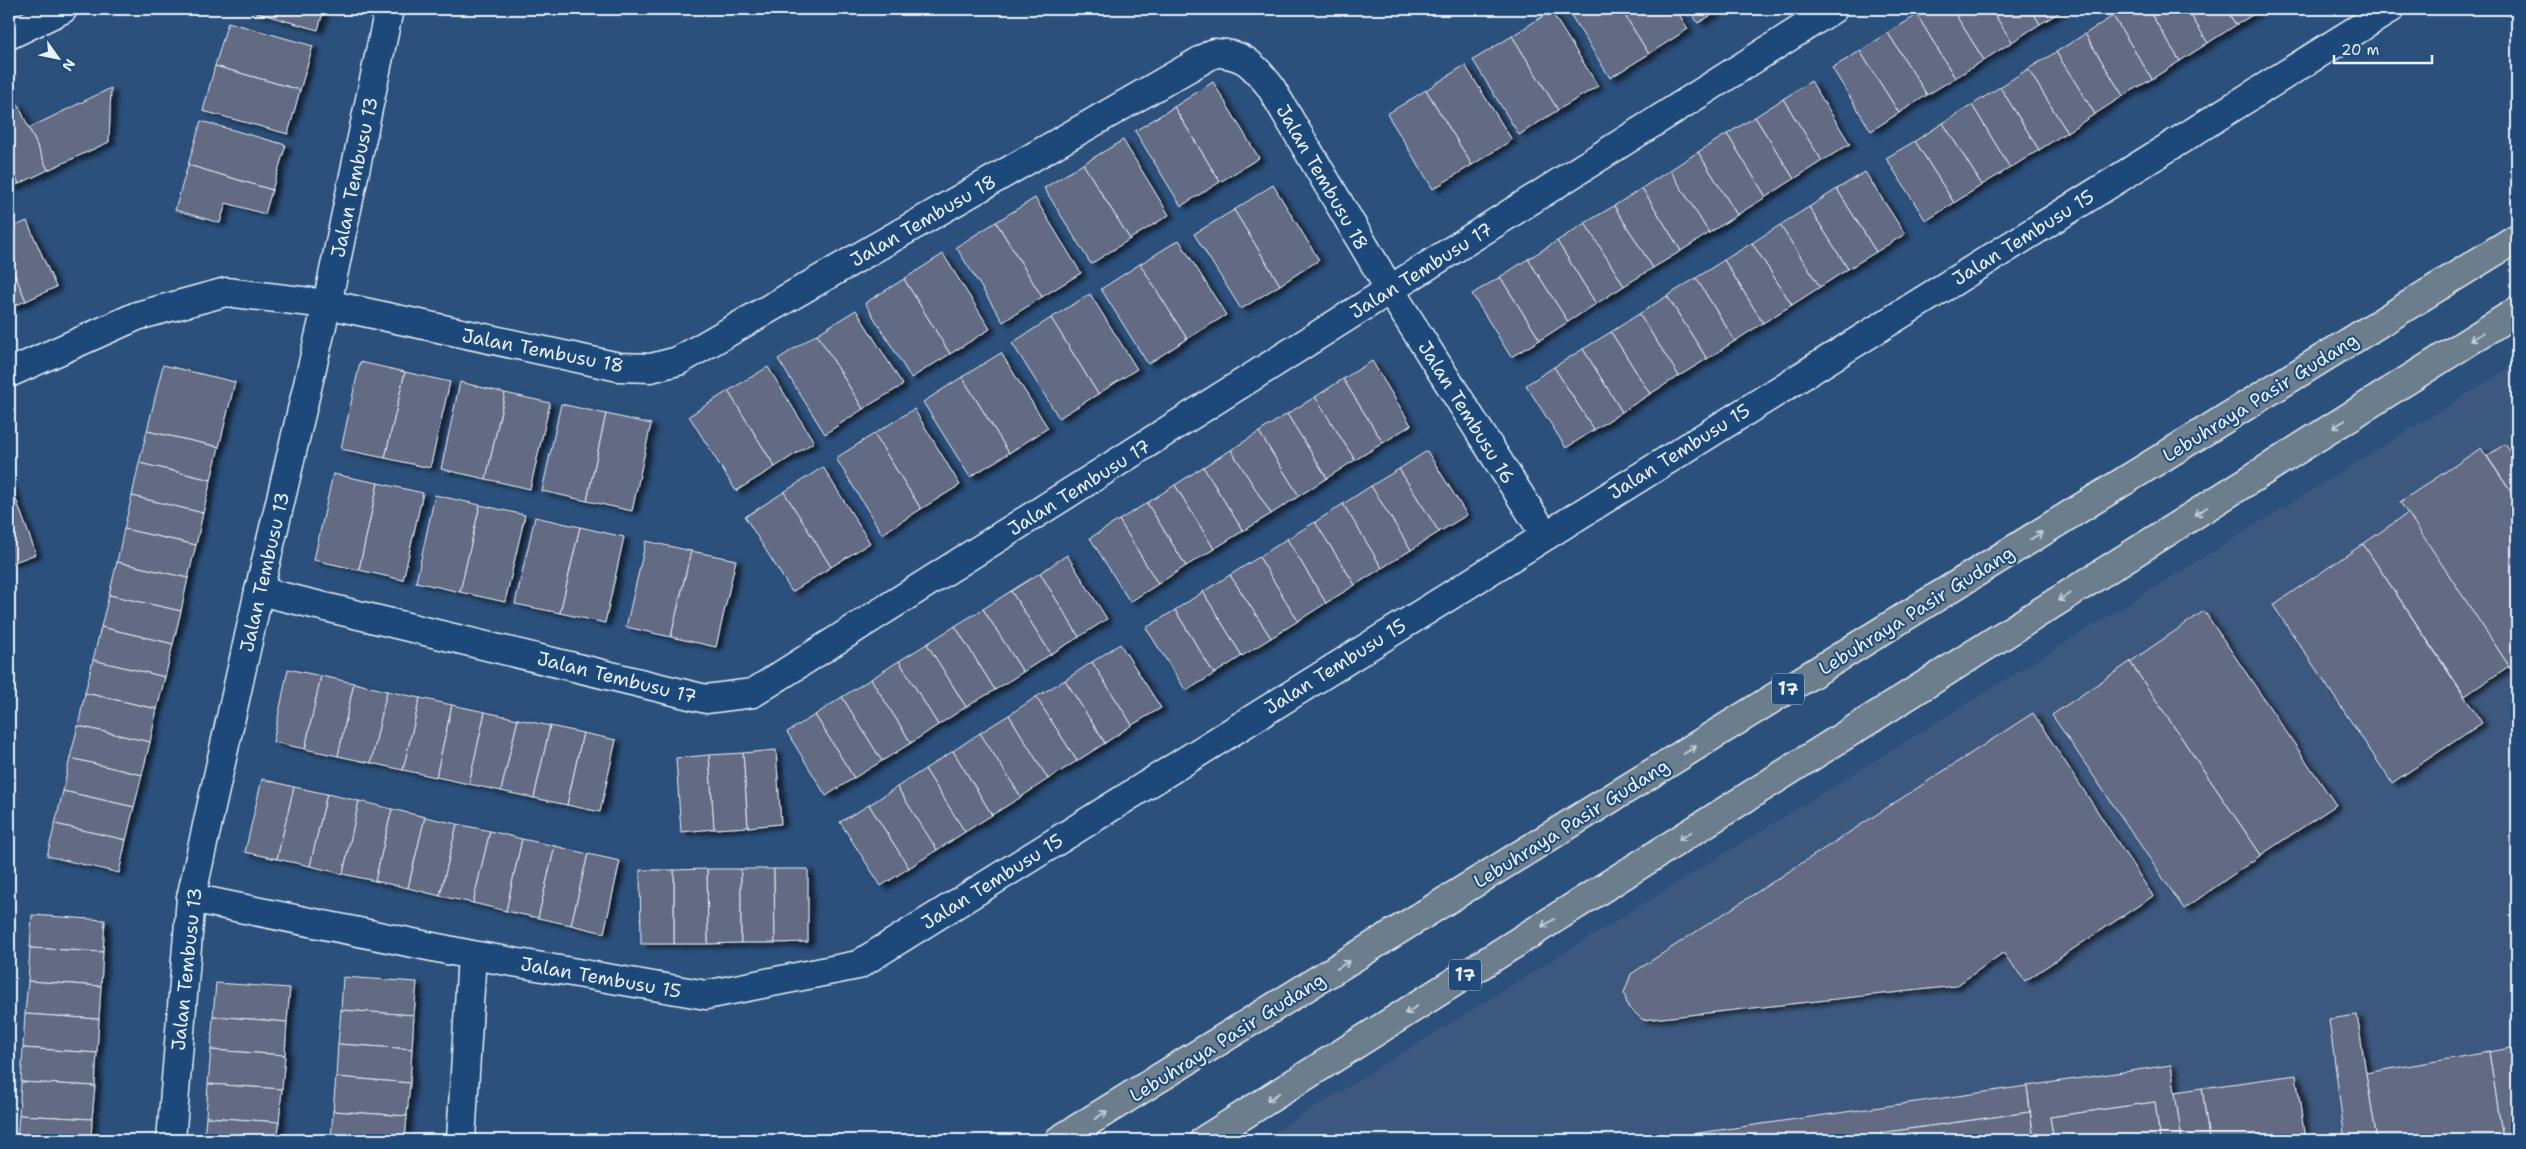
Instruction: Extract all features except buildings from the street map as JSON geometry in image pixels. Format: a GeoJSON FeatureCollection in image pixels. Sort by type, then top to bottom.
{"type":"FeatureCollection","features":[{"type":"Feature","properties":{"kind":"highway","name":"Lebuhraya Pasir Gudang"},"geometry":{"type":"LineString","coordinates":[[1059,1140],[2517,238]]}},
{"type":"Feature","properties":{"kind":"highway","name":"17"},"geometry":{"type":"LineString","coordinates":[[1204,1140],[2517,311]]}},
{"type":"Feature","properties":{"kind":"street"},"geometry":{"type":"LineString","coordinates":[[9,35],[64,9]]}},
{"type":"Feature","properties":{"kind":"street","name":"Jalan Tembusu 13"},"geometry":{"type":"LineString","coordinates":[[171,1140],[191,898],[259,591],[327,304],[389,9]]}},
{"type":"Feature","properties":{"kind":"street","name":"Jalan Tembusu 17"},"geometry":{"type":"LineString","coordinates":[[259,591],[706,699],[753,693],[1833,9]]}},
{"type":"Feature","properties":{"kind":"street","name":"Jalan Tembusu 15"},"geometry":{"type":"LineString","coordinates":[[191,898],[472,955],[706,995],[858,965],[2390,9]]}},
{"type":"Feature","properties":{"kind":"street","name":"Jalan Tembusu 18"},"geometry":{"type":"LineString","coordinates":[[9,373],[137,316],[226,292],[327,304],[619,367],[651,368],[678,361],[1214,53],[1231,53],[1251,63],[1270,86],[1390,290]]}},
{"type":"Feature","properties":{"kind":"street","name":"Jalan Tembusu 16"},"geometry":{"type":"LineString","coordinates":[[1390,290],[1545,535]]}},
{"type":"Feature","properties":{"kind":"street"},"geometry":{"type":"LineString","coordinates":[[461,1140],[472,955]]}},
{"type":"Feature","properties":{"kind":"shaded area"},"geometry":{"type":"Polygon","coordinates":[[[2517,363],[2517,1140],[1262,1140],[2517,363]]]}}]}
